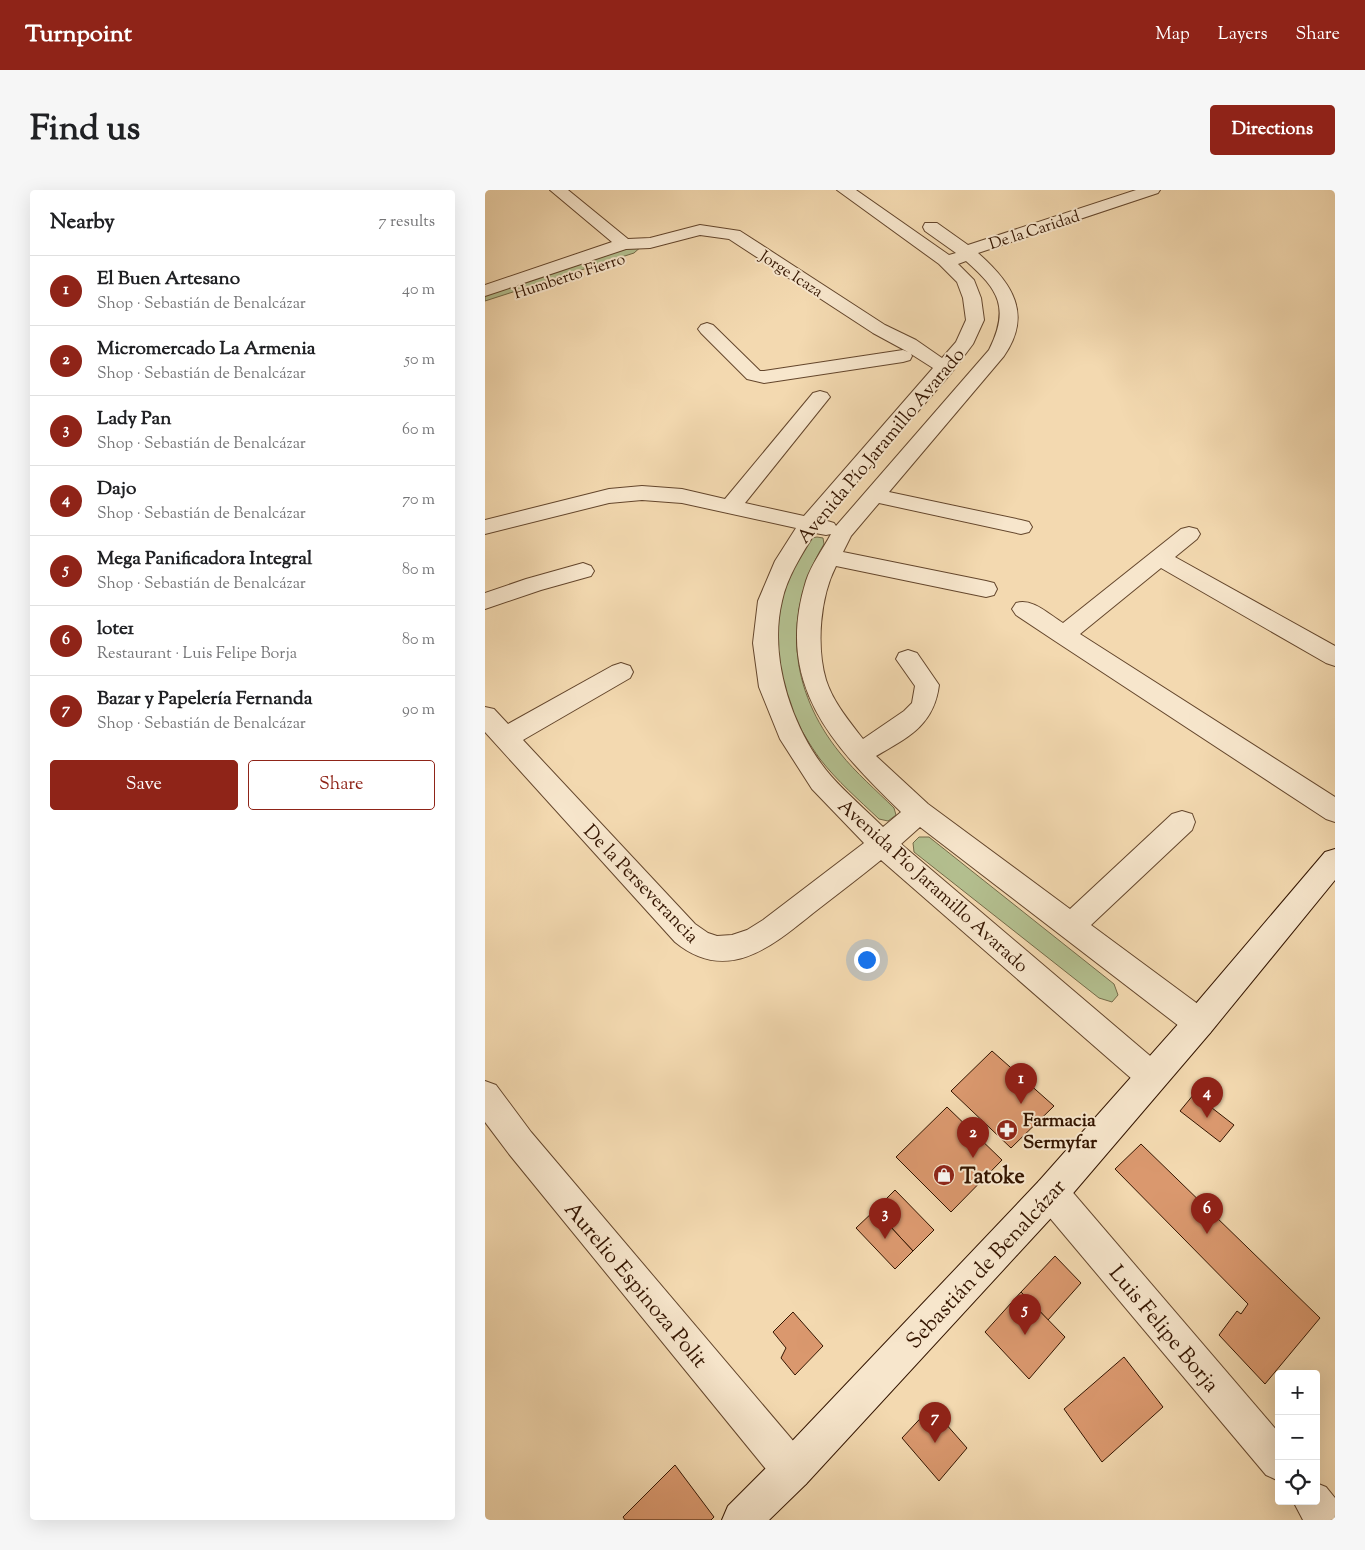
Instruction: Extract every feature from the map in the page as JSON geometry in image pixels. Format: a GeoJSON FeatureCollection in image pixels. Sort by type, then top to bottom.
{"type":"FeatureCollection","features":[{"type":"Feature","properties":{"kind":"street"},"geometry":{"type":"LineString","coordinates":[[558,190],[625,244]]}},
{"type":"Feature","properties":{"kind":"street","name":"Avenida Pío Jaramillo Avarado"},"geometry":{"type":"LineString","coordinates":[[845,190],[1001,285],[1008,301],[1009,324],[997,352],[842,533],[818,579],[811,608],[809,650],[814,680],[833,719],[859,753],[919,812],[1199,1023]]}},
{"type":"Feature","properties":{"kind":"street","name":"Avenida Pío Jaramillo Avarado"},"geometry":{"type":"LineString","coordinates":[[879,190],[955,256],[972,298],[975,320],[964,344],[809,523],[786,561],[770,601],[765,643],[771,687],[793,739],[821,782],[882,844],[1151,1076]]}},
{"type":"Feature","properties":{"kind":"street","name":"De la Caridad"},"geometry":{"type":"LineString","coordinates":[[955,256],[1152,190]]}},
{"type":"Feature","properties":{"kind":"street","name":"Humberto Fierro"},"geometry":{"type":"LineString","coordinates":[[485,291],[625,244],[650,243],[700,230]]}},
{"type":"Feature","properties":{"kind":"street","name":"Jorge Icaza"},"geometry":{"type":"LineString","coordinates":[[700,230],[734,235],[879,329],[909,344],[939,373]]}},
{"type":"Feature","properties":{"kind":"street","name":"Humberto Fierro"},"geometry":{"type":"LineString","coordinates":[[485,302],[636,254],[650,243]]}},
{"type":"Feature","properties":{"kind":"street"},"geometry":{"type":"LineString","coordinates":[[707,329],[754,375],[764,377],[819,367],[903,356]]}},
{"type":"Feature","properties":{"kind":"street","name":"Jorge Icaza"},"geometry":{"type":"LineString","coordinates":[[879,329],[894,349],[903,356],[939,373]]}},
{"type":"Feature","properties":{"kind":"street"},"geometry":{"type":"LineString","coordinates":[[939,373],[965,388]]}},
{"type":"Feature","properties":{"kind":"street"},"geometry":{"type":"LineString","coordinates":[[731,506],[820,397]]}},
{"type":"Feature","properties":{"kind":"street"},"geometry":{"type":"LineString","coordinates":[[485,527],[582,502],[631,493],[682,496],[809,523],[842,533]]}},
{"type":"Feature","properties":{"kind":"street"},"geometry":{"type":"LineString","coordinates":[[875,495],[1021,526]]}},
{"type":"Feature","properties":{"kind":"street"},"geometry":{"type":"LineString","coordinates":[[1063,635],[1189,534]]}},
{"type":"Feature","properties":{"kind":"street"},"geometry":{"type":"LineString","coordinates":[[829,557],[986,589]]}},
{"type":"Feature","properties":{"kind":"street"},"geometry":{"type":"LineString","coordinates":[[1160,558],[1335,657]]}},
{"type":"Feature","properties":{"kind":"street"},"geometry":{"type":"LineString","coordinates":[[485,601],[534,584],[583,571]]}},
{"type":"Feature","properties":{"kind":"street"},"geometry":{"type":"LineString","coordinates":[[1024,610],[1335,810]]}},
{"type":"Feature","properties":{"kind":"street"},"geometry":{"type":"LineString","coordinates":[[859,753],[879,742],[916,715],[924,704],[927,685],[908,658]]}},
{"type":"Feature","properties":{"kind":"street"},"geometry":{"type":"LineString","coordinates":[[505,738],[621,672]]}},
{"type":"Feature","properties":{"kind":"street","name":"De la Perseverancia"},"geometry":{"type":"LineString","coordinates":[[485,716],[685,933],[709,949],[717,950],[741,946],[764,935],[882,844],[919,812]]}},
{"type":"Feature","properties":{"kind":"street"},"geometry":{"type":"LineString","coordinates":[[1070,927],[1182,822]]}},
{"type":"Feature","properties":{"kind":"street","name":"Sebastián de Benalcázar"},"geometry":{"type":"LineString","coordinates":[[742,1520],[792,1470],[1051,1193],[1199,1023],[1335,860]]}},
{"type":"Feature","properties":{"kind":"street","name":"Aurelio Espinoza Polit"},"geometry":{"type":"LineString","coordinates":[[485,1096],[526,1151],[792,1470]]}},
{"type":"Feature","properties":{"kind":"street","name":"Luis Felipe Borja"},"geometry":{"type":"LineString","coordinates":[[1051,1193],[1277,1460]]}},
{"type":"Feature","properties":{"kind":"street"},"geometry":{"type":"LineString","coordinates":[[1315,1505],[1328,1520]]}},
{"type":"Feature","properties":{"kind":"green space"},"geometry":{"type":"Polygon","coordinates":[[[627,245],[643,245],[634,253],[485,301],[485,292],[627,245]]]}},
{"type":"Feature","properties":{"kind":"green space"},"geometry":{"type":"Polygon","coordinates":[[[823,538],[824,544],[811,570],[802,597],[797,624],[797,651],[801,678],[810,704],[823,729],[840,753],[894,808],[896,815],[888,821],[879,819],[841,783],[820,759],[794,714],[779,668],[777,644],[782,595],[793,566],[807,539],[823,538]]]}},
{"type":"Feature","properties":{"kind":"green space"},"geometry":{"type":"Polygon","coordinates":[[[919,837],[929,837],[1114,984],[1118,995],[1112,1002],[1099,998],[914,852],[913,843],[919,837]]]}},
{"type":"Feature","properties":{"kind":"building"},"geometry":{"type":"Polygon","coordinates":[[[992,1051],[1054,1106],[1011,1148],[951,1091],[992,1051]]]}},
{"type":"Feature","properties":{"kind":"building"},"geometry":{"type":"Polygon","coordinates":[[[1194,1094],[1234,1125],[1220,1142],[1180,1111],[1194,1094]]]}},
{"type":"Feature","properties":{"kind":"building"},"geometry":{"type":"Polygon","coordinates":[[[947,1107],[1002,1160],[951,1212],[896,1157],[947,1107]]]}},
{"type":"Feature","properties":{"kind":"building"},"geometry":{"type":"Polygon","coordinates":[[[1141,1144],[1320,1318],[1265,1384],[1219,1335],[1237,1311],[1241,1314],[1248,1304],[1115,1169],[1141,1144]]]}},
{"type":"Feature","properties":{"kind":"building"},"geometry":{"type":"Polygon","coordinates":[[[895,1190],[934,1230],[913,1251],[875,1210],[895,1190]]]}},
{"type":"Feature","properties":{"kind":"building"},"geometry":{"type":"Polygon","coordinates":[[[875,1210],[913,1251],[895,1269],[856,1228],[875,1210]]]}},
{"type":"Feature","properties":{"kind":"building"},"geometry":{"type":"Polygon","coordinates":[[[1055,1256],[1081,1283],[1048,1320],[1021,1292],[1055,1256]]]}},
{"type":"Feature","properties":{"kind":"building"},"geometry":{"type":"Polygon","coordinates":[[[1021,1292],[1065,1337],[1029,1379],[985,1332],[1021,1292]]]}},
{"type":"Feature","properties":{"kind":"building"},"geometry":{"type":"Polygon","coordinates":[[[793,1312],[823,1346],[795,1375],[781,1358],[786,1348],[773,1332],[793,1312]]]}},
{"type":"Feature","properties":{"kind":"building"},"geometry":{"type":"Polygon","coordinates":[[[1124,1357],[1163,1407],[1102,1462],[1064,1409],[1124,1357]]]}},
{"type":"Feature","properties":{"kind":"building"},"geometry":{"type":"Polygon","coordinates":[[[931,1407],[967,1448],[939,1481],[902,1438],[931,1407]]]}},
{"type":"Feature","properties":{"kind":"building"},"geometry":{"type":"Polygon","coordinates":[[[675,1465],[714,1517],[711,1520],[625,1520],[623,1517],[675,1465]]]}},
{"type":"Feature","properties":{"kind":"place","name":"El Buen Artesano"},"geometry":{"type":"Point","coordinates":[1021,1104]}},
{"type":"Feature","properties":{"kind":"place","name":"Dajo"},"geometry":{"type":"Point","coordinates":[1207,1118]}},
{"type":"Feature","properties":{"kind":"place","name":"Farmacia Sermyfar"},"geometry":{"type":"Point","coordinates":[1007,1130]}},
{"type":"Feature","properties":{"kind":"place","name":"Micromercado La Armenia"},"geometry":{"type":"Point","coordinates":[973,1158]}},
{"type":"Feature","properties":{"kind":"place","name":"Tatoke"},"geometry":{"type":"Point","coordinates":[944,1175]}},
{"type":"Feature","properties":{"kind":"place","name":"lote1"},"geometry":{"type":"Point","coordinates":[1207,1234]}},
{"type":"Feature","properties":{"kind":"place","name":"Lady Pan"},"geometry":{"type":"Point","coordinates":[885,1239]}},
{"type":"Feature","properties":{"kind":"place","name":"Mega Panificadora Integral"},"geometry":{"type":"Point","coordinates":[1025,1335]}},
{"type":"Feature","properties":{"kind":"place","name":"Bazar y Papelería Fernanda"},"geometry":{"type":"Point","coordinates":[935,1443]}}]}
